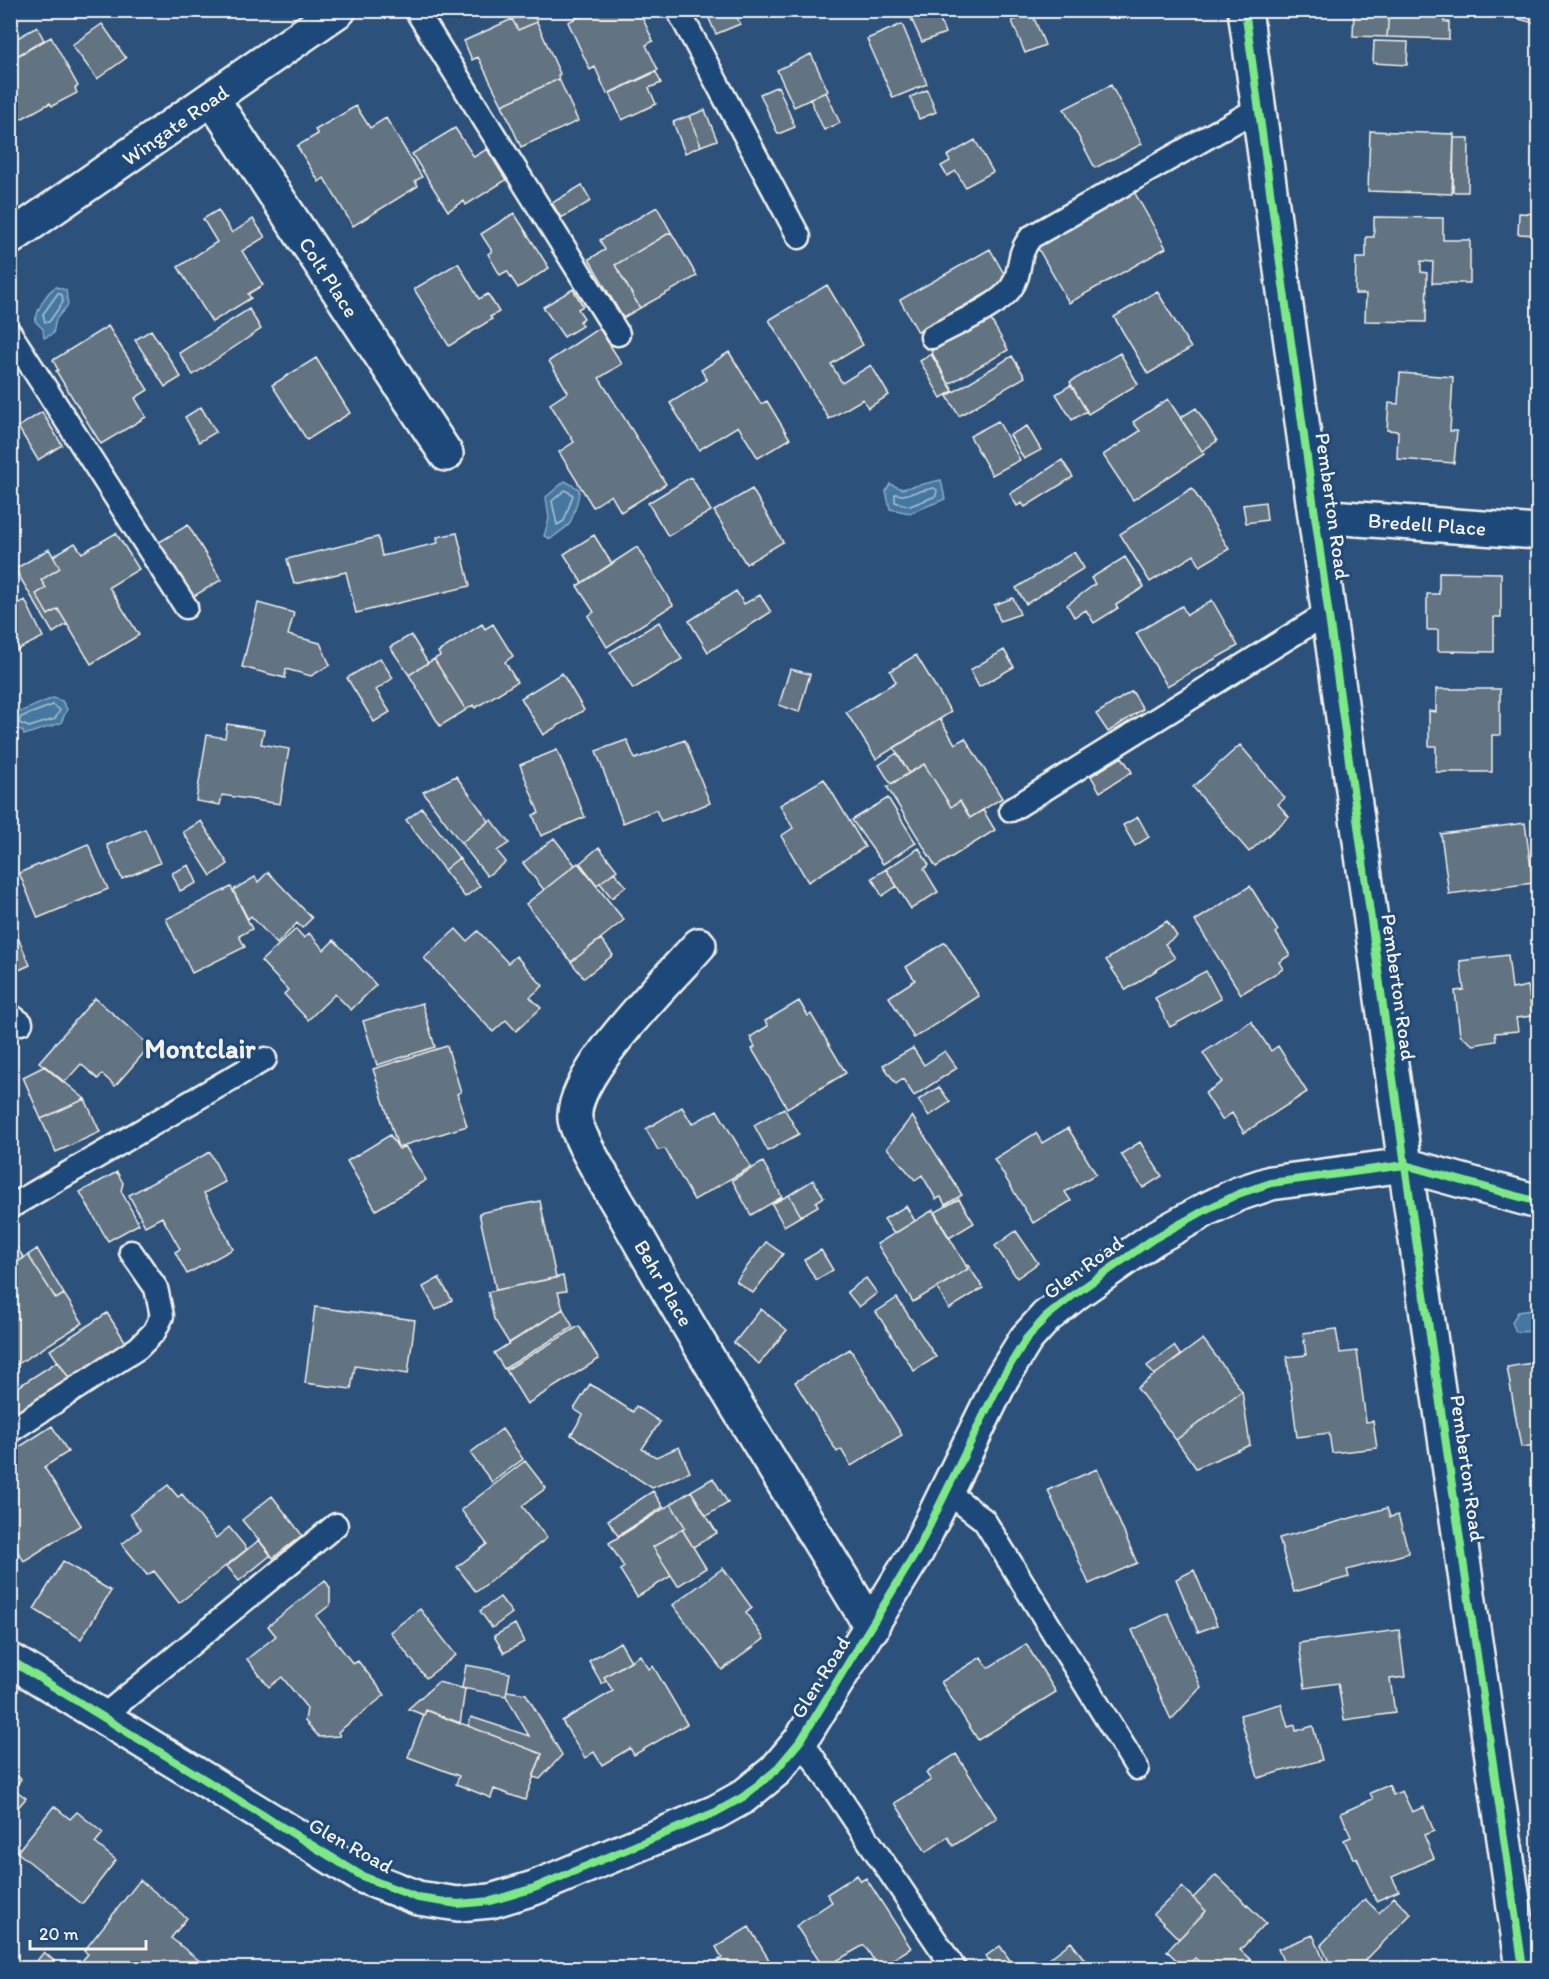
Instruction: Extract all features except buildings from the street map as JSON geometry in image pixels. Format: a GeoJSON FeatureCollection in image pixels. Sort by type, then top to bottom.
{"type":"FeatureCollection","features":[{"type":"Feature","properties":{"kind":"street","name":"Wingate Road"},"geometry":{"type":"LineString","coordinates":[[10,238],[339,10]]}},
{"type":"Feature","properties":{"kind":"street","name":"Pemberton Road"},"geometry":{"type":"LineString","coordinates":[[1245,10],[1405,1165],[1526,1898],[1523,1968]]}},
{"type":"Feature","properties":{"kind":"street","name":"Colt Place"},"geometry":{"type":"LineString","coordinates":[[213,99],[446,454]]}},
{"type":"Feature","properties":{"kind":"street","name":"Bredell Place"},"geometry":{"type":"LineString","coordinates":[[1316,516],[1539,532]]}},
{"type":"Feature","properties":{"kind":"street","name":"Behr Place"},"geometry":{"type":"LineString","coordinates":[[699,945],[597,1061],[582,1089],[575,1119],[589,1151],[664,1284],[872,1628]]}},
{"type":"Feature","properties":{"kind":"street","name":"Glen Road"},"geometry":{"type":"LineString","coordinates":[[10,1660],[362,1876],[418,1898],[458,1904],[491,1902],[534,1888],[716,1812],[743,1797],[775,1771],[801,1740],[872,1628],[917,1551],[1002,1378],[1026,1339],[1046,1317],[1076,1293],[1153,1239],[1238,1194],[1271,1183],[1405,1165],[1539,1202]]}},
{"type":"Feature","properties":{"kind":"lane"},"geometry":{"type":"LineString","coordinates":[[416,10],[618,334]]}},
{"type":"Feature","properties":{"kind":"lane"},"geometry":{"type":"LineString","coordinates":[[678,10],[799,237]]}},
{"type":"Feature","properties":{"kind":"lane"},"geometry":{"type":"LineString","coordinates":[[932,337],[1003,297],[1012,287],[1022,248],[1031,237],[1259,108]]}},
{"type":"Feature","properties":{"kind":"lane"},"geometry":{"type":"LineString","coordinates":[[10,333],[186,607]]}},
{"type":"Feature","properties":{"kind":"lane"},"geometry":{"type":"LineString","coordinates":[[1011,810],[1329,612]]}},
{"type":"Feature","properties":{"kind":"lane"},"geometry":{"type":"LineString","coordinates":[[10,1208],[264,1059]]}},
{"type":"Feature","properties":{"kind":"lane"},"geometry":{"type":"LineString","coordinates":[[10,1431],[138,1348],[154,1332],[162,1316],[156,1288],[131,1251]]}},
{"type":"Feature","properties":{"kind":"lane"},"geometry":{"type":"LineString","coordinates":[[946,1491],[984,1520],[1137,1768]]}},
{"type":"Feature","properties":{"kind":"lane"},"geometry":{"type":"LineString","coordinates":[[102,1717],[336,1525]]}},
{"type":"Feature","properties":{"kind":"lane"},"geometry":{"type":"LineString","coordinates":[[801,1740],[954,1968]]}},
{"type":"Feature","properties":{"kind":"water"},"geometry":{"type":"Polygon","coordinates":[[[56,287],[66,290],[68,305],[56,319],[53,334],[44,338],[43,329],[35,321],[42,302],[56,287]]]}},
{"type":"Feature","properties":{"kind":"water"},"geometry":{"type":"Polygon","coordinates":[[[941,480],[945,499],[910,513],[890,509],[886,491],[890,484],[902,489],[941,480]]]}},
{"type":"Feature","properties":{"kind":"water"},"geometry":{"type":"Polygon","coordinates":[[[565,481],[579,489],[577,501],[570,523],[551,539],[544,536],[549,519],[546,497],[565,481]]]}},
{"type":"Feature","properties":{"kind":"water"},"geometry":{"type":"Polygon","coordinates":[[[53,698],[62,701],[67,709],[61,723],[24,735],[23,731],[14,727],[12,722],[17,713],[53,698]]]}},
{"type":"Feature","properties":{"kind":"water"},"geometry":{"type":"Polygon","coordinates":[[[1538,1309],[1538,1331],[1516,1332],[1512,1322],[1518,1312],[1538,1309]]]}},
{"type":"Feature","properties":{"kind":"cycle path"},"geometry":{"type":"LineString","coordinates":[[1245,10],[1405,1165],[1523,1968]]}},
{"type":"Feature","properties":{"kind":"cycle path"},"geometry":{"type":"LineString","coordinates":[[10,1660],[362,1876],[418,1898],[458,1904],[491,1901],[534,1888],[716,1812],[743,1797],[775,1771],[801,1740],[917,1551],[1002,1378],[1026,1339],[1046,1317],[1076,1293],[1153,1239],[1238,1194],[1271,1183],[1405,1165],[1538,1202]]}},
{"type":"Feature","properties":{"kind":"district","name":"Montclair"},"geometry":{"type":"Point","coordinates":[200,1048]}}]}
